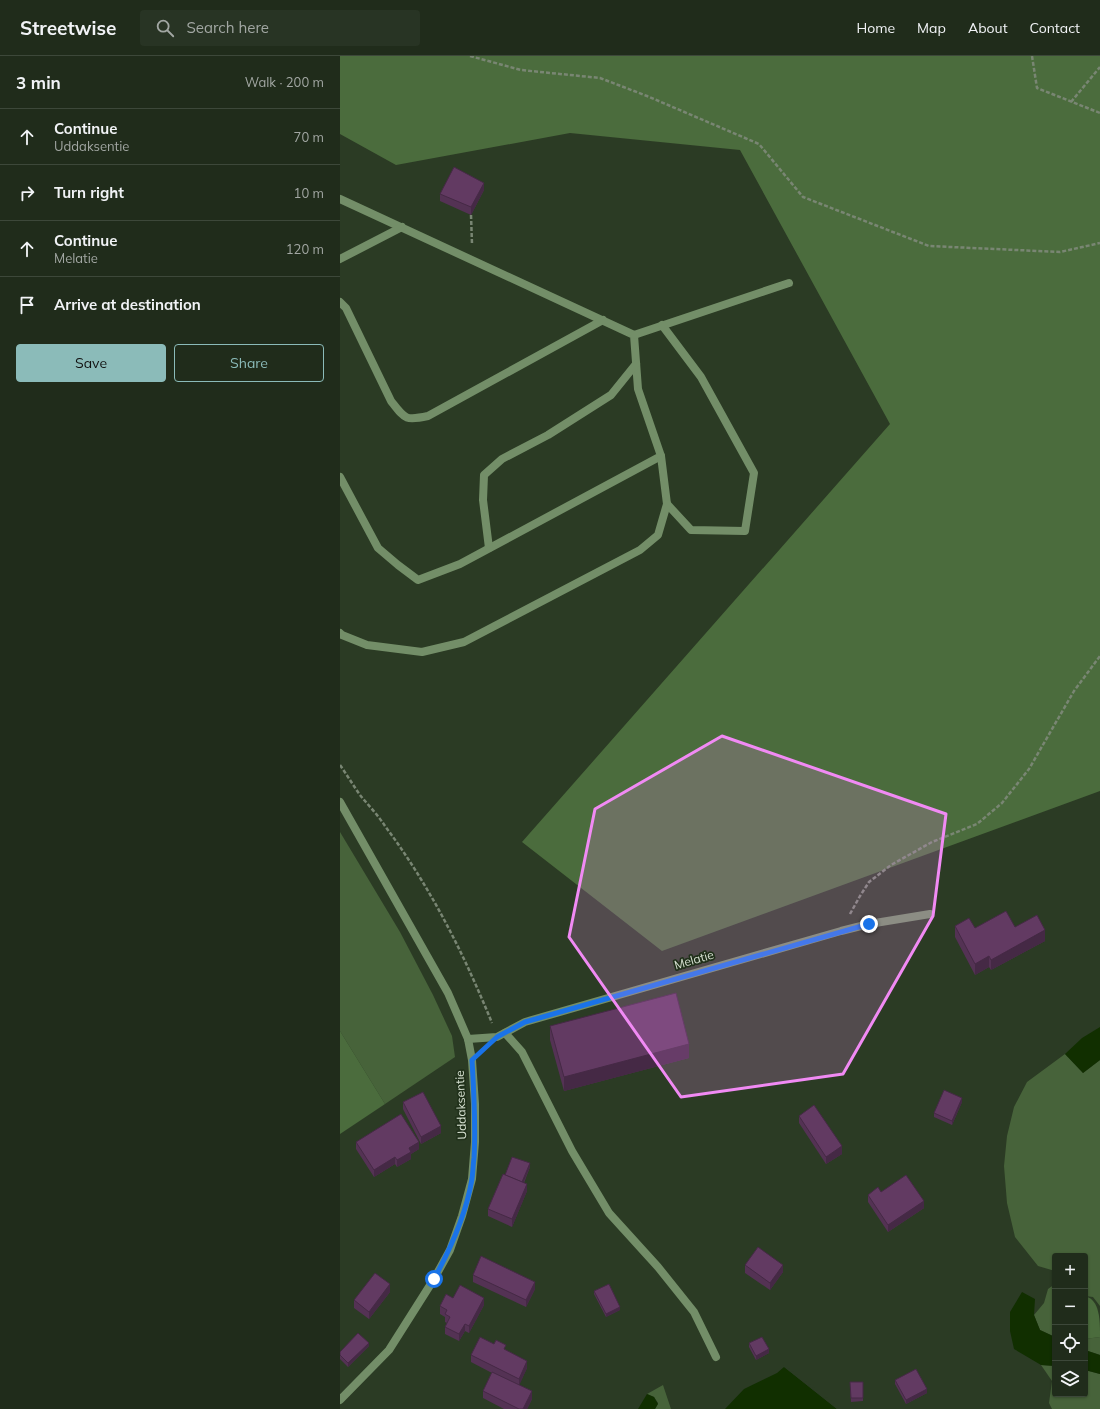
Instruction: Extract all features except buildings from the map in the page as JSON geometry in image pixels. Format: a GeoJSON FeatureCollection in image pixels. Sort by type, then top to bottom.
{"type":"FeatureCollection","features":[{"type":"Feature","properties":{"kind":"street"},"geometry":{"type":"LineString","coordinates":[[340,199],[634,335],[789,283]]}},
{"type":"Feature","properties":{"kind":"street"},"geometry":{"type":"LineString","coordinates":[[340,259],[402,227]]}},
{"type":"Feature","properties":{"kind":"street"},"geometry":{"type":"LineString","coordinates":[[340,302],[346,308],[391,401],[402,414],[412,419],[428,416],[603,320]]}},
{"type":"Feature","properties":{"kind":"street"},"geometry":{"type":"LineString","coordinates":[[662,325],[701,377],[754,472],[745,531],[692,530],[667,504]]}},
{"type":"Feature","properties":{"kind":"street"},"geometry":{"type":"LineString","coordinates":[[340,633],[367,646],[422,652],[464,642],[640,550],[658,535],[667,504],[661,456],[638,389],[634,335]]}},
{"type":"Feature","properties":{"kind":"street"},"geometry":{"type":"LineString","coordinates":[[489,548],[483,500],[484,475],[502,459],[548,435],[611,395],[636,364]]}},
{"type":"Feature","properties":{"kind":"street"},"geometry":{"type":"LineString","coordinates":[[340,477],[378,548],[398,566],[418,580],[460,564],[661,456]]}},
{"type":"Feature","properties":{"kind":"street","name":"Uddaksentie"},"geometry":{"type":"LineString","coordinates":[[340,802],[448,992],[468,1039],[472,1060],[475,1104],[475,1142],[472,1179],[462,1216],[450,1250],[434,1279],[389,1350],[340,1400]]}},
{"type":"Feature","properties":{"kind":"street","name":"Melatie"},"geometry":{"type":"LineString","coordinates":[[468,1039],[497,1037],[525,1022],[841,931],[869,924],[930,914]]}},
{"type":"Feature","properties":{"kind":"street"},"geometry":{"type":"LineString","coordinates":[[505,1032],[522,1052],[572,1151],[609,1213],[658,1267],[694,1312],[716,1356]]}},
{"type":"Feature","properties":{"kind":"path"},"geometry":{"type":"LineString","coordinates":[[470,56],[521,70],[600,78],[647,96],[759,144],[804,197],[929,246],[1060,252],[1100,243]]}},
{"type":"Feature","properties":{"kind":"path"},"geometry":{"type":"LineString","coordinates":[[1032,56],[1037,88],[1100,113]]}},
{"type":"Feature","properties":{"kind":"path"},"geometry":{"type":"LineString","coordinates":[[1071,102],[1100,67]]}},
{"type":"Feature","properties":{"kind":"path"},"geometry":{"type":"LineString","coordinates":[[471,215],[472,260]]}},
{"type":"Feature","properties":{"kind":"path"},"geometry":{"type":"LineString","coordinates":[[841,931],[869,882],[891,865],[932,842],[977,824],[1002,803],[1029,770],[1074,692],[1100,656]]}},
{"type":"Feature","properties":{"kind":"path"},"geometry":{"type":"LineString","coordinates":[[340,765],[360,794],[385,825],[446,921],[467,964],[497,1037]]}},
{"type":"Feature","properties":{"kind":"highlighted area"},"geometry":{"type":"Polygon","coordinates":[[[722,736],[946,814],[933,916],[843,1074],[681,1097],[569,937],[595,809],[722,736]]]}},
{"type":"Feature","properties":{"kind":"shaded area"},"geometry":{"type":"Polygon","coordinates":[[[340,56],[1100,56],[1100,791],[662,951],[522,842],[890,424],[740,150],[570,133],[396,165],[340,134],[340,56]]]}},
{"type":"Feature","properties":{"kind":"shaded area"},"geometry":{"type":"Polygon","coordinates":[[[340,832],[400,932],[433,995],[452,1036],[455,1057],[385,1104],[340,1031],[340,832]]]}},
{"type":"Feature","properties":{"kind":"shaded area"},"geometry":{"type":"Polygon","coordinates":[[[1100,1027],[1100,1060],[1083,1073],[1065,1054],[1082,1038],[1100,1027]]]}},
{"type":"Feature","properties":{"kind":"shaded area"},"geometry":{"type":"Polygon","coordinates":[[[340,1031],[385,1104],[340,1134],[340,1031]]]}},
{"type":"Feature","properties":{"kind":"shaded area"},"geometry":{"type":"Polygon","coordinates":[[[1065,1054],[1083,1073],[1100,1060],[1100,1306],[1093,1297],[1088,1296],[1088,1253],[1052,1253],[1052,1270],[1038,1266],[1015,1237],[1007,1203],[1004,1166],[1007,1136],[1014,1107],[1027,1082],[1065,1054]]]}},
{"type":"Feature","properties":{"kind":"shaded area"},"geometry":{"type":"Polygon","coordinates":[[[1052,1286],[1052,1336],[1040,1330],[1034,1315],[1044,1303],[1048,1289],[1052,1286]]]}},
{"type":"Feature","properties":{"kind":"shaded area"},"geometry":{"type":"Polygon","coordinates":[[[1022,1292],[1035,1299],[1034,1315],[1040,1330],[1052,1336],[1052,1366],[1041,1365],[1014,1349],[1010,1331],[1010,1312],[1022,1292]]]}},
{"type":"Feature","properties":{"kind":"shaded area"},"geometry":{"type":"Polygon","coordinates":[[[1088,1297],[1094,1302],[1098,1312],[1100,1337],[1088,1339],[1088,1297]]]}},
{"type":"Feature","properties":{"kind":"shaded area"},"geometry":{"type":"Polygon","coordinates":[[[1100,1337],[1100,1355],[1088,1351],[1088,1339],[1100,1337]]]}},
{"type":"Feature","properties":{"kind":"shaded area"},"geometry":{"type":"Polygon","coordinates":[[[1088,1351],[1100,1355],[1100,1374],[1088,1371],[1088,1351]]]}},
{"type":"Feature","properties":{"kind":"shaded area"},"geometry":{"type":"Polygon","coordinates":[[[1041,1365],[1052,1366],[1052,1381],[1041,1365]]]}},
{"type":"Feature","properties":{"kind":"shaded area"},"geometry":{"type":"Polygon","coordinates":[[[784,1367],[837,1409],[725,1409],[744,1389],[777,1373],[784,1367]]]}},
{"type":"Feature","properties":{"kind":"shaded area"},"geometry":{"type":"Polygon","coordinates":[[[1088,1371],[1100,1374],[1100,1409],[1052,1409],[1049,1403],[1052,1381],[1052,1397],[1088,1397],[1088,1371]]]}},
{"type":"Feature","properties":{"kind":"shaded area"},"geometry":{"type":"Polygon","coordinates":[[[663,1385],[671,1409],[655,1409],[658,1403],[654,1397],[647,1394],[663,1385]]]}},
{"type":"Feature","properties":{"kind":"shaded area"},"geometry":{"type":"Polygon","coordinates":[[[647,1394],[654,1397],[658,1404],[655,1409],[638,1409],[647,1394]]]}},
{"type":"Feature","properties":{"kind":"pier"},"geometry":{"type":"Polygon","coordinates":[[[784,1365],[839,1407],[839,1409],[837,1409],[783,1366],[784,1365]]]}},
{"type":"Feature","properties":{"kind":"route"},"geometry":{"type":"LineString","coordinates":[[434,1279],[450,1250],[462,1216],[472,1179],[475,1142],[475,1104],[472,1060],[497,1037],[525,1022],[869,924]]}}]}
